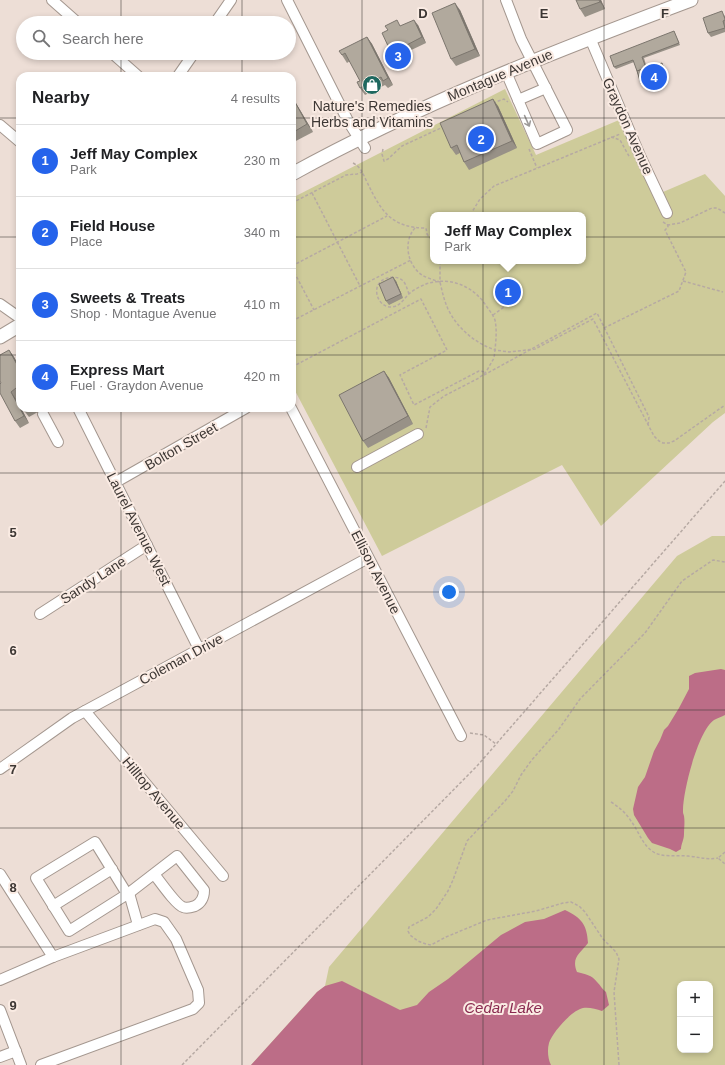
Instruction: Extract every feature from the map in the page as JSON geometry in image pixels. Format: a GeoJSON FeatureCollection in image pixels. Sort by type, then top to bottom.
{"type":"FeatureCollection","features":[{"type":"Feature","properties":{"kind":"main road","name":"Montague Avenue"},"geometry":{"type":"LineString","coordinates":[[296,172],[362,143],[437,102],[532,61],[691,0]]}},
{"type":"Feature","properties":{"kind":"main road"},"geometry":{"type":"LineString","coordinates":[[0,337],[16,327]]}},
{"type":"Feature","properties":{"kind":"street"},"geometry":{"type":"LineString","coordinates":[[220,16],[231,0]]}},
{"type":"Feature","properties":{"kind":"street"},"geometry":{"type":"LineString","coordinates":[[287,0],[295,16]]}},
{"type":"Feature","properties":{"kind":"street"},"geometry":{"type":"LineString","coordinates":[[506,0],[521,39],[567,130],[537,144],[513,101],[506,72]]}},
{"type":"Feature","properties":{"kind":"street"},"geometry":{"type":"LineString","coordinates":[[56,1],[71,16]]}},
{"type":"Feature","properties":{"kind":"street"},"geometry":{"type":"LineString","coordinates":[[296,18],[348,121],[362,143]]}},
{"type":"Feature","properties":{"kind":"street","name":"Graydon Avenue"},"geometry":{"type":"LineString","coordinates":[[590,38],[666,214]]}},
{"type":"Feature","properties":{"kind":"street"},"geometry":{"type":"LineString","coordinates":[[120,60],[133,72]]}},
{"type":"Feature","properties":{"kind":"street"},"geometry":{"type":"LineString","coordinates":[[181,72],[189,60]]}},
{"type":"Feature","properties":{"kind":"street"},"geometry":{"type":"LineString","coordinates":[[513,101],[546,88]]}},
{"type":"Feature","properties":{"kind":"street"},"geometry":{"type":"LineString","coordinates":[[0,124],[16,138]]}},
{"type":"Feature","properties":{"kind":"street"},"geometry":{"type":"LineString","coordinates":[[0,304],[16,315]]}},
{"type":"Feature","properties":{"kind":"street","name":"Laurel Avenue West"},"geometry":{"type":"LineString","coordinates":[[80,412],[199,649]]}},
{"type":"Feature","properties":{"kind":"street","name":"Bolton Street"},"geometry":{"type":"LineString","coordinates":[[116,482],[239,412]]}},
{"type":"Feature","properties":{"kind":"street","name":"Ellison Avenue"},"geometry":{"type":"LineString","coordinates":[[293,412],[461,736]]}},
{"type":"Feature","properties":{"kind":"street"},"geometry":{"type":"LineString","coordinates":[[43,414],[58,442]]}},
{"type":"Feature","properties":{"kind":"street"},"geometry":{"type":"LineString","coordinates":[[357,467],[418,434]]}},
{"type":"Feature","properties":{"kind":"street","name":"Sandy Lane"},"geometry":{"type":"LineString","coordinates":[[40,614],[147,545]]}},
{"type":"Feature","properties":{"kind":"street","name":"Coleman Drive"},"geometry":{"type":"LineString","coordinates":[[0,769],[54,730],[85,711],[368,558]]}},
{"type":"Feature","properties":{"kind":"street","name":"Hilltop Avenue"},"geometry":{"type":"LineString","coordinates":[[85,711],[223,876]]}},
{"type":"Feature","properties":{"kind":"street"},"geometry":{"type":"LineString","coordinates":[[138,925],[128,893],[95,842],[36,878],[69,931],[128,893],[177,856],[204,890],[204,895],[200,904],[192,908],[183,907],[177,903],[154,874]]}},
{"type":"Feature","properties":{"kind":"street"},"geometry":{"type":"LineString","coordinates":[[53,906],[112,869]]}},
{"type":"Feature","properties":{"kind":"street"},"geometry":{"type":"LineString","coordinates":[[0,874],[53,957]]}},
{"type":"Feature","properties":{"kind":"street"},"geometry":{"type":"LineString","coordinates":[[0,980],[53,957],[155,919],[164,922],[176,939],[198,990],[199,1003],[193,1009],[41,1065]]}},
{"type":"Feature","properties":{"kind":"street"},"geometry":{"type":"LineString","coordinates":[[0,1010],[21,1065]]}},
{"type":"Feature","properties":{"kind":"street"},"geometry":{"type":"LineString","coordinates":[[0,1057],[16,1051]]}},
{"type":"Feature","properties":{"kind":"path"},"geometry":{"type":"LineString","coordinates":[[493,103],[504,99],[513,101]]}},
{"type":"Feature","properties":{"kind":"path"},"geometry":{"type":"LineString","coordinates":[[383,149],[382,154],[384,161],[402,146],[444,126]]}},
{"type":"Feature","properties":{"kind":"path"},"geometry":{"type":"LineString","coordinates":[[472,212],[480,198],[494,186],[619,134],[623,134]]}},
{"type":"Feature","properties":{"kind":"path"},"geometry":{"type":"LineString","coordinates":[[528,147],[537,168]]}},
{"type":"Feature","properties":{"kind":"path"},"geometry":{"type":"LineString","coordinates":[[353,163],[360,168],[387,216],[396,223],[415,228],[426,228],[427,234],[430,238]]}},
{"type":"Feature","properties":{"kind":"path"},"geometry":{"type":"LineString","coordinates":[[296,201],[346,175],[358,174],[362,172]]}},
{"type":"Feature","properties":{"kind":"path"},"geometry":{"type":"LineString","coordinates":[[312,193],[360,286]]}},
{"type":"Feature","properties":{"kind":"path"},"geometry":{"type":"LineString","coordinates":[[604,328],[679,291],[686,272],[665,230],[668,227],[666,214]]}},
{"type":"Feature","properties":{"kind":"path"},"geometry":{"type":"LineString","coordinates":[[296,265],[387,216]]}},
{"type":"Feature","properties":{"kind":"path"},"geometry":{"type":"LineString","coordinates":[[415,228],[411,232],[408,243],[410,260],[417,271],[427,278],[440,282],[459,284],[477,293],[493,315],[497,335],[494,358],[486,372],[479,378]]}},
{"type":"Feature","properties":{"kind":"path"},"geometry":{"type":"LineString","coordinates":[[296,319],[410,260]]}},
{"type":"Feature","properties":{"kind":"path"},"geometry":{"type":"LineString","coordinates":[[440,264],[440,282],[446,304],[454,318],[469,336],[477,342],[495,350],[509,352],[535,349],[592,319],[648,426],[659,441],[669,443],[725,405]]}},
{"type":"Feature","properties":{"kind":"path"},"geometry":{"type":"LineString","coordinates":[[296,275],[314,310]]}},
{"type":"Feature","properties":{"kind":"path"},"geometry":{"type":"LineString","coordinates":[[409,294],[405,284],[396,278],[385,279],[377,286],[378,298],[382,304],[390,307],[396,306],[405,300],[409,294],[426,284],[440,282]]}},
{"type":"Feature","properties":{"kind":"path"},"geometry":{"type":"LineString","coordinates":[[683,281],[724,292]]}},
{"type":"Feature","properties":{"kind":"path"},"geometry":{"type":"LineString","coordinates":[[296,365],[421,299],[447,350],[400,375],[414,405],[479,371],[486,372]]}},
{"type":"Feature","properties":{"kind":"path"},"geometry":{"type":"LineString","coordinates":[[493,315],[504,307]]}},
{"type":"Feature","properties":{"kind":"path"},"geometry":{"type":"LineString","coordinates":[[418,434],[427,428],[430,407],[444,396],[596,313],[649,417],[648,426]]}},
{"type":"Feature","properties":{"kind":"path"},"geometry":{"type":"LineString","coordinates":[[182,1065],[477,766],[725,481]]}},
{"type":"Feature","properties":{"kind":"path"},"geometry":{"type":"LineString","coordinates":[[619,1065],[614,992],[620,959],[616,952],[603,939],[585,912],[579,906],[571,902],[563,903],[536,911],[487,920],[446,936],[431,944],[418,941],[410,935],[408,931],[409,926],[428,916],[436,909],[453,880],[467,841],[513,791],[521,775],[531,761],[559,729],[580,699],[645,633],[682,581],[713,560],[725,562]]}},
{"type":"Feature","properties":{"kind":"path"},"geometry":{"type":"LineString","coordinates":[[461,736],[472,733],[484,735],[496,744]]}},
{"type":"Feature","properties":{"kind":"path"},"geometry":{"type":"LineString","coordinates":[[611,802],[621,809],[652,851],[662,855],[695,857],[710,860],[718,858],[725,852]]}},
{"type":"Feature","properties":{"kind":"path"},"geometry":{"type":"LineString","coordinates":[[718,858],[725,864]]}},
{"type":"Feature","properties":{"kind":"shaded area"},"geometry":{"type":"Polygon","coordinates":[[[505,89],[536,155],[619,120],[656,195],[705,174],[725,196],[725,413],[713,422],[601,526],[562,465],[382,556],[296,393],[296,196],[505,89]]]}},
{"type":"Feature","properties":{"kind":"shaded area"},"geometry":{"type":"Polygon","coordinates":[[[712,536],[725,536],[725,1065],[251,1065],[317,992],[325,986],[329,967],[677,556],[712,536]]]}},
{"type":"Feature","properties":{"kind":"water"},"geometry":{"type":"Polygon","coordinates":[[[721,669],[725,670],[725,715],[714,720],[708,726],[697,748],[692,762],[684,801],[684,838],[681,849],[676,852],[652,843],[634,815],[633,809],[638,787],[645,777],[654,751],[664,730],[679,708],[689,689],[689,676],[695,673],[721,669]]]}},
{"type":"Feature","properties":{"kind":"water","name":"Cedar Lake"},"geometry":{"type":"Polygon","coordinates":[[[565,910],[579,919],[586,931],[588,943],[577,956],[575,967],[577,972],[588,975],[595,980],[606,992],[609,1005],[602,1011],[583,1008],[573,1013],[563,1022],[549,1043],[548,1054],[551,1065],[251,1065],[317,992],[325,986],[342,981],[400,1010],[417,1005],[429,992],[448,979],[501,935],[525,922],[544,919],[565,910]]]}},
{"type":"Feature","properties":{"kind":"building"},"geometry":{"type":"Polygon","coordinates":[[[576,0],[599,0],[600,2],[580,9],[576,0]]]}},
{"type":"Feature","properties":{"kind":"building"},"geometry":{"type":"Polygon","coordinates":[[[455,3],[475,49],[451,59],[432,13],[455,3]]]}},
{"type":"Feature","properties":{"kind":"building"},"geometry":{"type":"Polygon","coordinates":[[[722,11],[725,19],[723,21],[725,28],[708,33],[703,18],[722,11]]]}},
{"type":"Feature","properties":{"kind":"building"},"geometry":{"type":"Polygon","coordinates":[[[397,20],[400,26],[414,20],[422,37],[401,48],[399,43],[389,48],[382,33],[388,30],[385,26],[397,20]]]}},
{"type":"Feature","properties":{"kind":"building"},"geometry":{"type":"Polygon","coordinates":[[[674,31],[679,43],[642,57],[646,68],[637,71],[633,60],[614,67],[610,56],[674,31]]]}},
{"type":"Feature","properties":{"kind":"building"},"geometry":{"type":"Polygon","coordinates":[[[367,37],[388,78],[383,81],[381,77],[360,88],[357,82],[360,81],[345,53],[342,55],[339,51],[367,37]]]}},
{"type":"Feature","properties":{"kind":"building"},"geometry":{"type":"Polygon","coordinates":[[[662,63],[666,75],[641,84],[637,71],[662,63]]]}},
{"type":"Feature","properties":{"kind":"building"},"geometry":{"type":"Polygon","coordinates":[[[493,99],[512,141],[464,162],[457,145],[451,148],[440,123],[493,99]]]}},
{"type":"Feature","properties":{"kind":"building"},"geometry":{"type":"Polygon","coordinates":[[[296,104],[307,124],[296,131],[296,104]]]}},
{"type":"Feature","properties":{"kind":"building"},"geometry":{"type":"Polygon","coordinates":[[[393,277],[401,294],[386,301],[379,284],[393,277]]]}},
{"type":"Feature","properties":{"kind":"building"},"geometry":{"type":"Polygon","coordinates":[[[9,350],[16,363],[16,388],[11,392],[16,401],[16,412],[22,412],[24,416],[15,421],[0,393],[0,355],[9,350]]]}},
{"type":"Feature","properties":{"kind":"building"},"geometry":{"type":"Polygon","coordinates":[[[384,371],[408,416],[363,441],[339,395],[384,371]]]}},
{"type":"Feature","properties":{"kind":"place","name":"Sweets & Treats"},"geometry":{"type":"Point","coordinates":[398,56]}},
{"type":"Feature","properties":{"kind":"place","name":"Express Mart"},"geometry":{"type":"Point","coordinates":[654,77]}},
{"type":"Feature","properties":{"kind":"place","name":"Nature's Remedies Herbs and Vitamins"},"geometry":{"type":"Point","coordinates":[372,85]}},
{"type":"Feature","properties":{"kind":"place","name":"Field House"},"geometry":{"type":"Point","coordinates":[481,139]}},
{"type":"Feature","properties":{"kind":"place","name":"Jeff May Complex"},"geometry":{"type":"Point","coordinates":[508,292]}}]}
